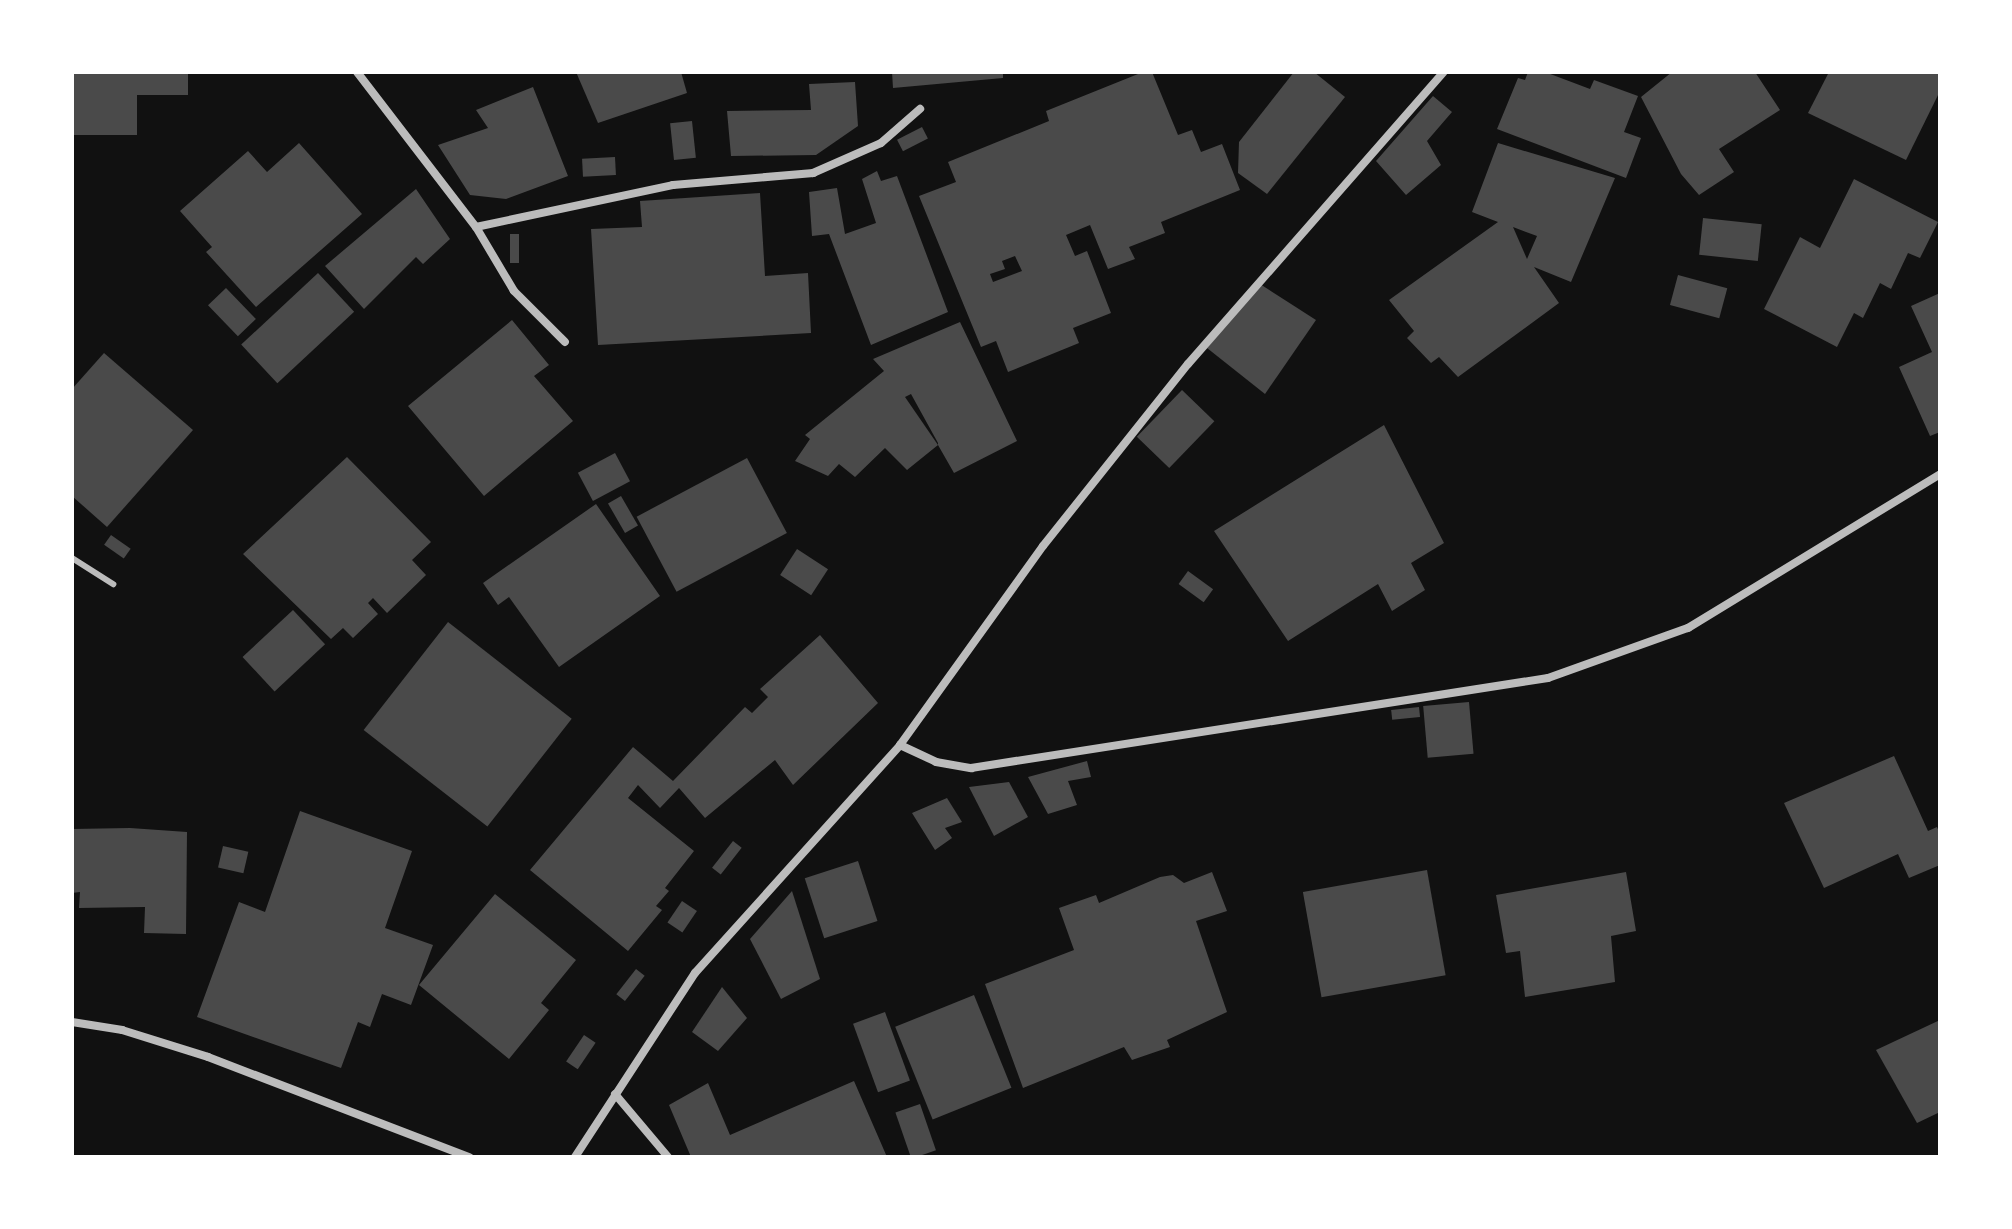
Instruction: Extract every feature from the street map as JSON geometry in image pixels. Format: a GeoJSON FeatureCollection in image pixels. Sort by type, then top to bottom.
{"type":"FeatureCollection","features":[{"type":"Feature","properties":{"kind":"street"},"geometry":{"type":"LineString","coordinates":[[357,72],[476,227],[514,291],[565,342]]}},
{"type":"Feature","properties":{"kind":"street"},"geometry":{"type":"LineString","coordinates":[[575,1157],[695,973],[900,745],[1043,546],[1188,364],[1444,72]]}},
{"type":"Feature","properties":{"kind":"street"},"geometry":{"type":"LineString","coordinates":[[476,227],[673,185],[813,173],[881,143],[920,109]]}},
{"type":"Feature","properties":{"kind":"street"},"geometry":{"type":"LineString","coordinates":[[900,745],[936,762],[971,768],[1548,678],[1688,628],[1787,563],[1940,474]]}},
{"type":"Feature","properties":{"kind":"street"},"geometry":{"type":"LineString","coordinates":[[72,1022],[122,1030],[208,1057],[469,1157]]}},
{"type":"Feature","properties":{"kind":"street"},"geometry":{"type":"LineString","coordinates":[[615,1094],[668,1157]]}},
{"type":"Feature","properties":{"kind":"lane"},"geometry":{"type":"LineString","coordinates":[[72,558],[113,584]]}},
{"type":"Feature","properties":{"kind":"building"},"geometry":{"type":"Polygon","coordinates":[[[72,72],[188,72],[188,95],[137,95],[137,135],[72,135],[72,72]]]}},
{"type":"Feature","properties":{"kind":"building"},"geometry":{"type":"Polygon","coordinates":[[[576,72],[681,72],[687,93],[598,123],[576,72]]]}},
{"type":"Feature","properties":{"kind":"building"},"geometry":{"type":"Polygon","coordinates":[[[892,72],[1003,72],[1003,78],[893,88],[892,72]]]}},
{"type":"Feature","properties":{"kind":"building"},"geometry":{"type":"Polygon","coordinates":[[[1143,72],[1152,72],[1178,135],[1192,130],[1201,152],[1222,144],[1240,190],[1161,222],[1165,233],[1129,247],[1135,259],[1108,269],[1090,225],[1066,235],[1075,256],[1087,251],[1111,313],[1073,328],[1079,343],[1008,372],[996,341],[981,347],[919,196],[956,182],[948,162],[1049,121],[1046,111],[1143,72]],[[1015,256],[1002,261],[1005,269],[990,274],[993,282],[1022,271],[1015,256]]]}},
{"type":"Feature","properties":{"kind":"building"},"geometry":{"type":"Polygon","coordinates":[[[1294,72],[1314,72],[1345,97],[1267,194],[1238,173],[1239,142],[1294,72]]]}},
{"type":"Feature","properties":{"kind":"building"},"geometry":{"type":"Polygon","coordinates":[[[1528,72],[1545,72],[1590,89],[1594,80],[1638,96],[1624,132],[1641,138],[1626,178],[1497,129],[1518,78],[1525,80],[1528,72]]]}},
{"type":"Feature","properties":{"kind":"building"},"geometry":{"type":"Polygon","coordinates":[[[1672,72],[1755,72],[1780,110],[1719,149],[1734,172],[1699,195],[1681,174],[1641,97],[1672,72]]]}},
{"type":"Feature","properties":{"kind":"building"},"geometry":{"type":"Polygon","coordinates":[[[1829,72],[1940,72],[1940,91],[1906,160],[1808,113],[1829,72]]]}},
{"type":"Feature","properties":{"kind":"building"},"geometry":{"type":"Polygon","coordinates":[[[855,82],[858,126],[816,155],[731,156],[727,111],[811,110],[809,84],[855,82]]]}},
{"type":"Feature","properties":{"kind":"building"},"geometry":{"type":"Polygon","coordinates":[[[533,87],[568,176],[506,199],[470,195],[438,145],[488,128],[476,110],[533,87]]]}},
{"type":"Feature","properties":{"kind":"building"},"geometry":{"type":"Polygon","coordinates":[[[1433,96],[1452,112],[1427,141],[1441,165],[1406,195],[1376,161],[1433,96]]]}},
{"type":"Feature","properties":{"kind":"building"},"geometry":{"type":"Polygon","coordinates":[[[692,121],[696,158],[674,160],[670,123],[692,121]]]}},
{"type":"Feature","properties":{"kind":"building"},"geometry":{"type":"Polygon","coordinates":[[[922,127],[928,139],[903,151],[897,140],[922,127]]]}},
{"type":"Feature","properties":{"kind":"building"},"geometry":{"type":"Polygon","coordinates":[[[299,143],[362,214],[256,307],[206,252],[212,247],[180,211],[248,151],[267,172],[299,143]]]}},
{"type":"Feature","properties":{"kind":"building"},"geometry":{"type":"Polygon","coordinates":[[[1498,143],[1615,178],[1571,282],[1534,267],[1559,303],[1458,377],[1439,357],[1431,363],[1407,338],[1414,331],[1389,300],[1498,222],[1472,212],[1498,143]],[[1513,227],[1527,259],[1537,236],[1513,227]]]}},
{"type":"Feature","properties":{"kind":"building"},"geometry":{"type":"Polygon","coordinates":[[[615,157],[616,175],[583,177],[582,159],[615,157]]]}},
{"type":"Feature","properties":{"kind":"building"},"geometry":{"type":"Polygon","coordinates":[[[877,171],[881,181],[897,176],[948,312],[871,345],[829,234],[812,236],[809,192],[837,188],[845,234],[876,223],[862,179],[877,171]]]}},
{"type":"Feature","properties":{"kind":"building"},"geometry":{"type":"Polygon","coordinates":[[[1854,179],[1938,222],[1920,258],[1908,253],[1891,289],[1880,283],[1863,318],[1854,313],[1837,347],[1764,309],[1800,237],[1820,248],[1854,179]]]}},
{"type":"Feature","properties":{"kind":"building"},"geometry":{"type":"Polygon","coordinates":[[[416,189],[450,239],[423,264],[416,257],[364,309],[325,266],[416,189]]]}},
{"type":"Feature","properties":{"kind":"building"},"geometry":{"type":"Polygon","coordinates":[[[760,193],[765,276],[808,273],[811,333],[598,345],[591,229],[642,227],[640,201],[760,193]]]}},
{"type":"Feature","properties":{"kind":"building"},"geometry":{"type":"Polygon","coordinates":[[[1703,218],[1762,224],[1758,261],[1699,255],[1703,218]]]}},
{"type":"Feature","properties":{"kind":"building"},"geometry":{"type":"Polygon","coordinates":[[[510,234],[519,234],[519,263],[510,263],[510,234]]]}},
{"type":"Feature","properties":{"kind":"building"},"geometry":{"type":"Polygon","coordinates":[[[318,273],[354,312],[277,383],[241,345],[318,273]]]}},
{"type":"Feature","properties":{"kind":"building"},"geometry":{"type":"Polygon","coordinates":[[[1678,275],[1727,288],[1719,318],[1670,305],[1678,275]]]}},
{"type":"Feature","properties":{"kind":"building"},"geometry":{"type":"Polygon","coordinates":[[[1260,284],[1316,320],[1265,394],[1207,348],[1260,284]]]}},
{"type":"Feature","properties":{"kind":"building"},"geometry":{"type":"Polygon","coordinates":[[[226,288],[256,319],[238,336],[208,305],[226,288]]]}},
{"type":"Feature","properties":{"kind":"building"},"geometry":{"type":"Polygon","coordinates":[[[1940,293],[1940,432],[1930,436],[1899,367],[1932,352],[1911,306],[1940,293]]]}},
{"type":"Feature","properties":{"kind":"building"},"geometry":{"type":"Polygon","coordinates":[[[512,320],[549,365],[534,376],[573,421],[484,496],[408,406],[512,320]]]}},
{"type":"Feature","properties":{"kind":"building"},"geometry":{"type":"Polygon","coordinates":[[[960,322],[1017,441],[954,473],[938,445],[907,470],[885,448],[855,477],[839,464],[828,476],[795,461],[810,439],[805,435],[884,371],[873,359],[960,322]],[[911,394],[905,397],[938,445],[911,394]]]}},
{"type":"Feature","properties":{"kind":"building"},"geometry":{"type":"Polygon","coordinates":[[[104,353],[193,430],[107,527],[72,496],[72,389],[104,353]]]}},
{"type":"Feature","properties":{"kind":"building"},"geometry":{"type":"Polygon","coordinates":[[[1182,390],[1214,421],[1169,468],[1137,437],[1182,390]]]}},
{"type":"Feature","properties":{"kind":"building"},"geometry":{"type":"Polygon","coordinates":[[[1384,425],[1444,543],[1411,563],[1425,590],[1392,611],[1378,584],[1288,641],[1214,531],[1384,425]]]}},
{"type":"Feature","properties":{"kind":"building"},"geometry":{"type":"Polygon","coordinates":[[[615,453],[630,481],[593,501],[578,473],[615,453]]]}},
{"type":"Feature","properties":{"kind":"building"},"geometry":{"type":"Polygon","coordinates":[[[347,457],[431,542],[412,560],[426,575],[387,613],[373,598],[368,603],[378,614],[353,638],[343,628],[331,639],[243,554],[347,457]]]}},
{"type":"Feature","properties":{"kind":"building"},"geometry":{"type":"Polygon","coordinates":[[[747,458],[787,533],[677,592],[637,517],[747,458]]]}},
{"type":"Feature","properties":{"kind":"building"},"geometry":{"type":"Polygon","coordinates":[[[621,496],[638,525],[625,533],[608,503],[621,496]]]}},
{"type":"Feature","properties":{"kind":"building"},"geometry":{"type":"Polygon","coordinates":[[[596,504],[660,596],[559,667],[509,597],[498,605],[483,583],[596,504]]]}},
{"type":"Feature","properties":{"kind":"building"},"geometry":{"type":"Polygon","coordinates":[[[111,535],[131,549],[124,559],[104,545],[111,535]]]}},
{"type":"Feature","properties":{"kind":"building"},"geometry":{"type":"Polygon","coordinates":[[[797,549],[828,569],[811,595],[780,575],[797,549]]]}},
{"type":"Feature","properties":{"kind":"building"},"geometry":{"type":"Polygon","coordinates":[[[1188,571],[1213,589],[1204,602],[1179,584],[1188,571]]]}},
{"type":"Feature","properties":{"kind":"building"},"geometry":{"type":"Polygon","coordinates":[[[293,610],[325,644],[275,691],[243,657],[293,610]]]}},
{"type":"Feature","properties":{"kind":"building"},"geometry":{"type":"Polygon","coordinates":[[[448,622],[572,719],[487,827],[364,730],[448,622]]]}},
{"type":"Feature","properties":{"kind":"building"},"geometry":{"type":"Polygon","coordinates":[[[820,635],[878,703],[793,785],[775,760],[705,818],[679,788],[660,808],[638,785],[628,798],[694,851],[665,888],[669,891],[656,906],[662,910],[628,951],[530,870],[633,747],[673,781],[745,707],[752,713],[768,697],[760,689],[820,635]]]}},
{"type":"Feature","properties":{"kind":"building"},"geometry":{"type":"Polygon","coordinates":[[[1469,702],[1474,754],[1428,758],[1423,706],[1469,702]]]}},
{"type":"Feature","properties":{"kind":"building"},"geometry":{"type":"Polygon","coordinates":[[[1419,707],[1420,717],[1392,720],[1391,710],[1419,707]]]}},
{"type":"Feature","properties":{"kind":"building"},"geometry":{"type":"Polygon","coordinates":[[[1894,756],[1928,831],[1937,827],[1940,834],[1940,865],[1909,878],[1898,854],[1824,888],[1784,803],[1894,756]]]}},
{"type":"Feature","properties":{"kind":"building"},"geometry":{"type":"Polygon","coordinates":[[[1087,761],[1091,777],[1068,781],[1077,805],[1048,814],[1028,777],[1087,761]]]}},
{"type":"Feature","properties":{"kind":"building"},"geometry":{"type":"Polygon","coordinates":[[[1009,782],[1028,817],[994,836],[969,787],[1009,782]]]}},
{"type":"Feature","properties":{"kind":"building"},"geometry":{"type":"Polygon","coordinates":[[[947,798],[962,822],[945,828],[952,838],[935,850],[912,813],[947,798]]]}},
{"type":"Feature","properties":{"kind":"building"},"geometry":{"type":"Polygon","coordinates":[[[300,811],[412,851],[385,928],[433,945],[411,1005],[382,994],[370,1027],[358,1022],[341,1068],[197,1017],[239,902],[265,912],[300,811]]]}},
{"type":"Feature","properties":{"kind":"building"},"geometry":{"type":"Polygon","coordinates":[[[130,828],[187,832],[186,934],[144,933],[145,907],[79,908],[80,892],[72,893],[72,829],[130,828]]]}},
{"type":"Feature","properties":{"kind":"building"},"geometry":{"type":"Polygon","coordinates":[[[733,841],[742,848],[721,875],[712,868],[733,841]]]}},
{"type":"Feature","properties":{"kind":"building"},"geometry":{"type":"Polygon","coordinates":[[[223,846],[248,852],[243,873],[218,867],[223,846]]]}},
{"type":"Feature","properties":{"kind":"building"},"geometry":{"type":"Polygon","coordinates":[[[858,861],[877,921],[824,938],[805,878],[858,861]]]}},
{"type":"Feature","properties":{"kind":"building"},"geometry":{"type":"Polygon","coordinates":[[[1427,870],[1446,975],[1321,997],[1303,892],[1427,870]]]}},
{"type":"Feature","properties":{"kind":"building"},"geometry":{"type":"Polygon","coordinates":[[[1212,872],[1227,911],[1196,921],[1227,1012],[1167,1040],[1170,1047],[1132,1060],[1124,1047],[1023,1088],[985,984],[1074,950],[1059,908],[1096,895],[1099,903],[1160,877],[1173,875],[1184,883],[1212,872]]]}},
{"type":"Feature","properties":{"kind":"building"},"geometry":{"type":"Polygon","coordinates":[[[1626,872],[1636,931],[1611,936],[1615,982],[1525,997],[1520,951],[1506,953],[1496,895],[1626,872]]]}},
{"type":"Feature","properties":{"kind":"building"},"geometry":{"type":"Polygon","coordinates":[[[792,891],[820,979],[781,999],[750,939],[792,891]]]}},
{"type":"Feature","properties":{"kind":"building"},"geometry":{"type":"Polygon","coordinates":[[[495,894],[576,960],[541,1003],[549,1010],[509,1059],[419,985],[495,894]]]}},
{"type":"Feature","properties":{"kind":"building"},"geometry":{"type":"Polygon","coordinates":[[[682,901],[697,911],[682,933],[667,923],[682,901]]]}},
{"type":"Feature","properties":{"kind":"building"},"geometry":{"type":"Polygon","coordinates":[[[636,969],[645,976],[625,1001],[616,994],[636,969]]]}},
{"type":"Feature","properties":{"kind":"building"},"geometry":{"type":"Polygon","coordinates":[[[722,987],[747,1018],[718,1051],[692,1032],[722,987]]]}},
{"type":"Feature","properties":{"kind":"building"},"geometry":{"type":"Polygon","coordinates":[[[974,995],[1011,1088],[933,1120],[895,1027],[974,995]]]}},
{"type":"Feature","properties":{"kind":"building"},"geometry":{"type":"Polygon","coordinates":[[[885,1012],[910,1081],[878,1092],[853,1024],[885,1012]]]}},
{"type":"Feature","properties":{"kind":"building"},"geometry":{"type":"Polygon","coordinates":[[[1940,1020],[1940,1112],[1917,1123],[1876,1050],[1940,1020]]]}},
{"type":"Feature","properties":{"kind":"building"},"geometry":{"type":"Polygon","coordinates":[[[584,1035],[596,1043],[578,1069],[566,1062],[584,1035]]]}},
{"type":"Feature","properties":{"kind":"building"},"geometry":{"type":"Polygon","coordinates":[[[854,1081],[887,1157],[691,1157],[669,1105],[708,1083],[730,1135],[854,1081]]]}},
{"type":"Feature","properties":{"kind":"building"},"geometry":{"type":"Polygon","coordinates":[[[920,1104],[936,1150],[911,1157],[895,1112],[920,1104]]]}}]}
